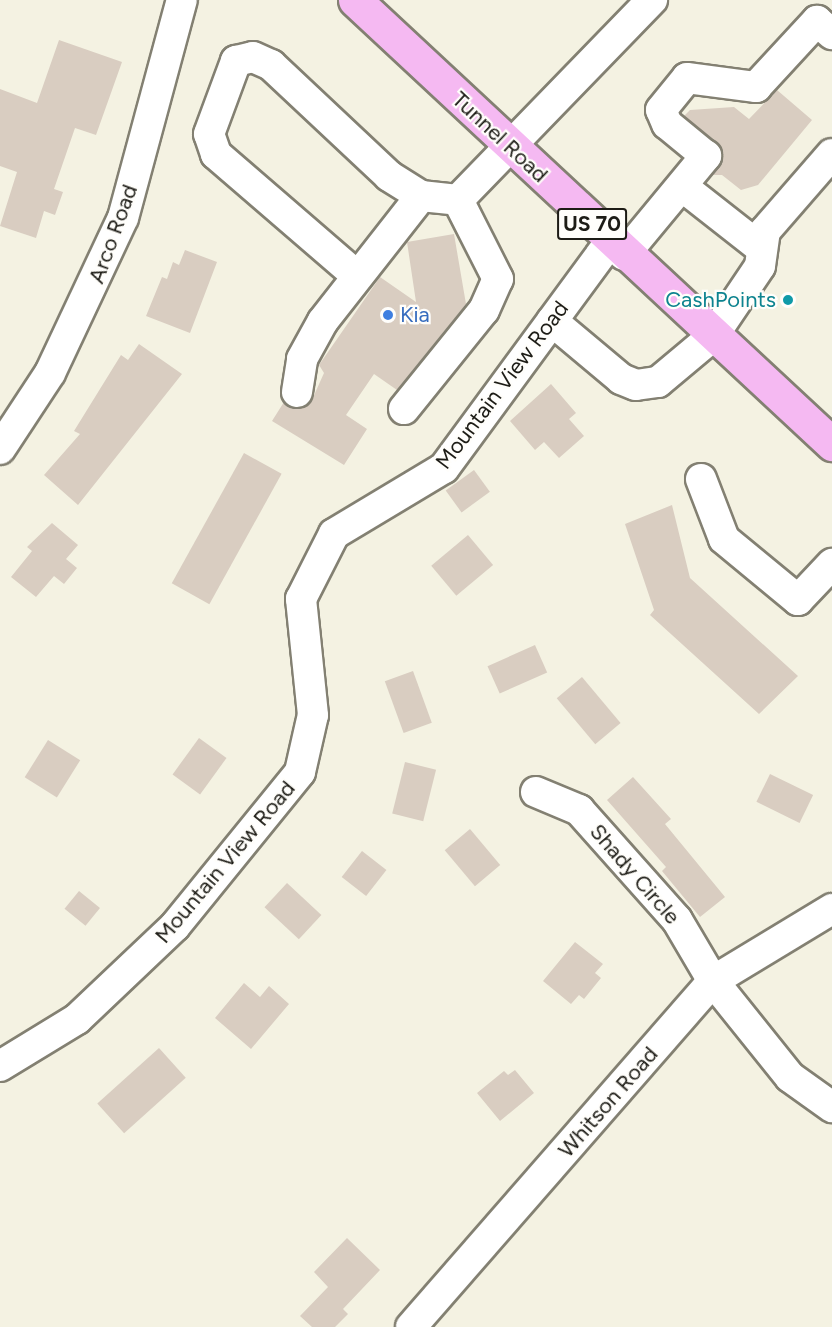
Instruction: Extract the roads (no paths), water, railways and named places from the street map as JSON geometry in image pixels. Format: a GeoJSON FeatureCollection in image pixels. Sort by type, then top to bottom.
{"type":"FeatureCollection","features":[{"type":"Feature","properties":{"kind":"main road","name":"Tunnel Road"},"geometry":{"type":"LineString","coordinates":[[355,0],[617,248],[832,444]]}},
{"type":"Feature","properties":{"kind":"street","name":"Arco Road"},"geometry":{"type":"LineString","coordinates":[[0,449],[50,373],[123,218],[182,0]]}},
{"type":"Feature","properties":{"kind":"street"},"geometry":{"type":"LineString","coordinates":[[458,200],[511,148],[652,0]]}},
{"type":"Feature","properties":{"kind":"street","name":"Mountain View Road"},"geometry":{"type":"LineString","coordinates":[[0,1066],[77,1019],[167,934],[300,772],[313,715],[301,599],[334,534],[444,468],[552,321],[617,248],[683,187],[706,156],[667,124],[662,110],[687,78],[756,87],[820,18]]}},
{"type":"Feature","properties":{"kind":"street"},"geometry":{"type":"LineString","coordinates":[[356,275],[216,154],[209,134],[236,61],[253,57],[271,65],[389,176],[421,196],[458,200]]}},
{"type":"Feature","properties":{"kind":"street"},"geometry":{"type":"LineString","coordinates":[[552,321],[621,379],[636,386],[658,382],[713,336],[760,266],[765,231],[832,154]]}},
{"type":"Feature","properties":{"kind":"street"},"geometry":{"type":"LineString","coordinates":[[683,187],[762,249]]}},
{"type":"Feature","properties":{"kind":"street"},"geometry":{"type":"LineString","coordinates":[[297,392],[302,359],[356,275],[421,196]]}},
{"type":"Feature","properties":{"kind":"street"},"geometry":{"type":"LineString","coordinates":[[404,409],[484,310],[498,279],[458,200]]}},
{"type":"Feature","properties":{"kind":"street"},"geometry":{"type":"LineString","coordinates":[[701,479],[724,539],[798,600],[832,564]]}},
{"type":"Feature","properties":{"kind":"street","name":"Shady Circle"},"geometry":{"type":"LineString","coordinates":[[536,792],[579,810],[677,920],[713,981],[790,1077],[832,1107]]}},
{"type":"Feature","properties":{"kind":"street","name":"Whitson Road"},"geometry":{"type":"LineString","coordinates":[[411,1327],[713,981],[832,909]]}},
{"type":"Feature","properties":{"kind":"place","name":"CashPoints"},"geometry":{"type":"Point","coordinates":[788,300]}},
{"type":"Feature","properties":{"kind":"place","name":"Kia"},"geometry":{"type":"Point","coordinates":[388,315]}}]}
